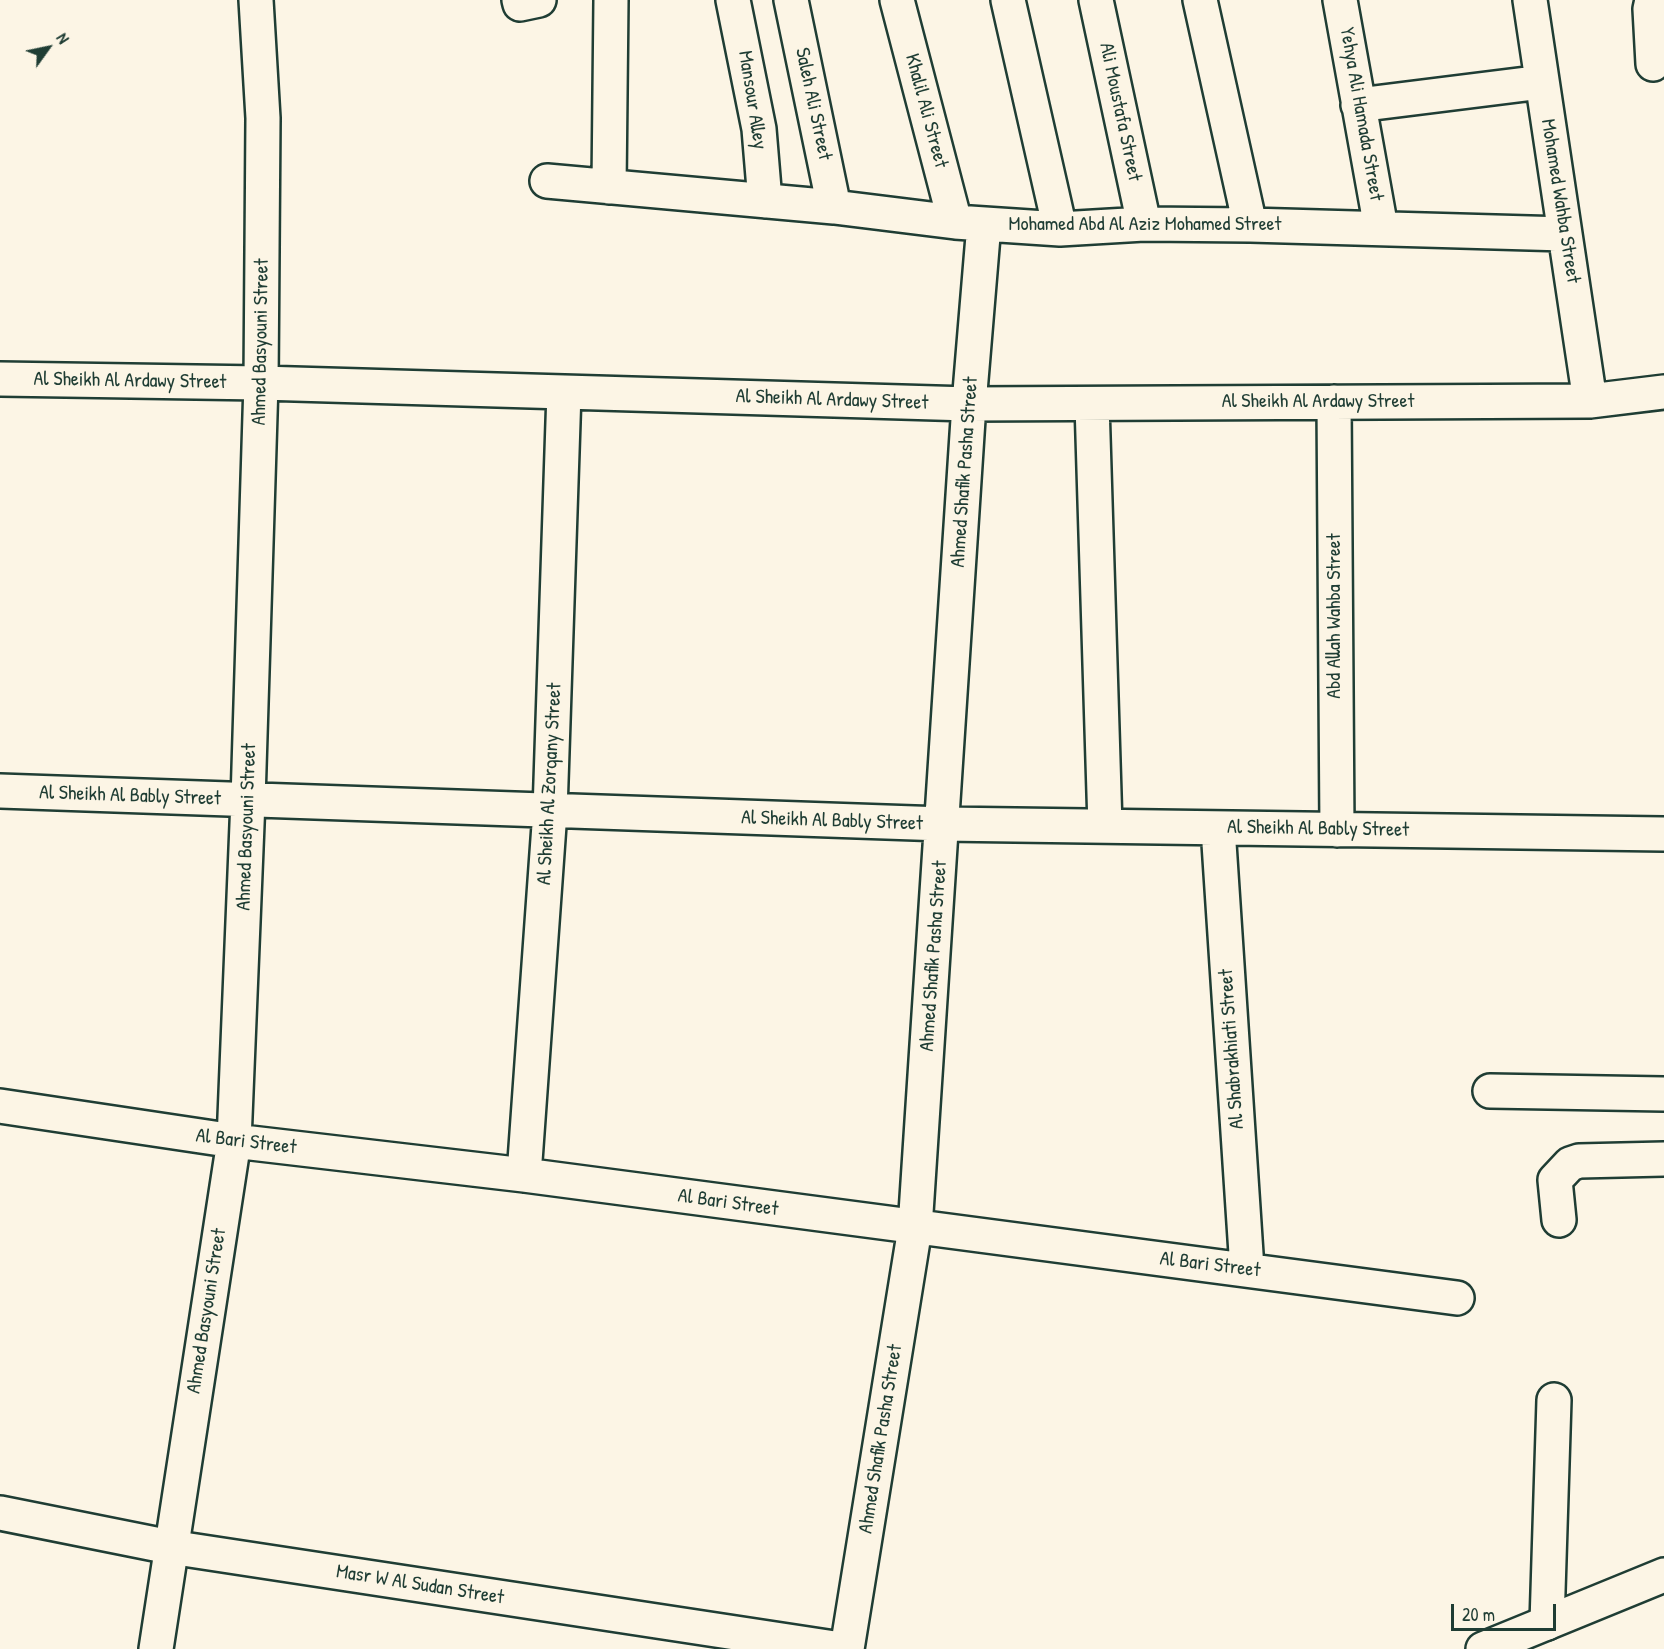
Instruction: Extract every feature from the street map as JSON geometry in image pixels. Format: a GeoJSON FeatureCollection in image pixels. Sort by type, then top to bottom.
{"type":"FeatureCollection","features":[{"type":"Feature","properties":{"kind":"street","name":"Ahmed Basyouni Street"},"geometry":{"type":"LineString","coordinates":[[156,1649],[234,1141],[248,800],[261,383],[262,118],[256,0]]}},
{"type":"Feature","properties":{"kind":"street"},"geometry":{"type":"LineString","coordinates":[[609,186],[610,0]]}},
{"type":"Feature","properties":{"kind":"street","name":"Mansour Alley"},"geometry":{"type":"LineString","coordinates":[[733,0],[759,129],[765,201]]}},
{"type":"Feature","properties":{"kind":"street","name":"Saleh Ali Street"},"geometry":{"type":"LineString","coordinates":[[791,0],[834,207]]}},
{"type":"Feature","properties":{"kind":"street","name":"Khalil Ali Street"},"geometry":{"type":"LineString","coordinates":[[897,0],[969,223]]}},
{"type":"Feature","properties":{"kind":"street"},"geometry":{"type":"LineString","coordinates":[[1008,0],[1060,229]]}},
{"type":"Feature","properties":{"kind":"street","name":"Ali Moustafa Street"},"geometry":{"type":"LineString","coordinates":[[1096,0],[1144,224]]}},
{"type":"Feature","properties":{"kind":"street"},"geometry":{"type":"LineString","coordinates":[[1200,0],[1250,225]]}},
{"type":"Feature","properties":{"kind":"street","name":"Yehya Ali Hamada Street"},"geometry":{"type":"LineString","coordinates":[[1340,0],[1381,228]]}},
{"type":"Feature","properties":{"kind":"street","name":"Mohamed Wahba Street"},"geometry":{"type":"LineString","coordinates":[[1530,0],[1590,402]]}},
{"type":"Feature","properties":{"kind":"street"},"geometry":{"type":"LineString","coordinates":[[1652,0],[1650,9],[1653,64]]}},
{"type":"Feature","properties":{"kind":"street"},"geometry":{"type":"LineString","coordinates":[[1358,105],[1542,82]]}},
{"type":"Feature","properties":{"kind":"street","name":"Mohamed Abd Al Aziz Mohamed Street"},"geometry":{"type":"LineString","coordinates":[[547,181],[834,207],[969,223],[1060,229],[1144,224],[1250,225],[1565,234]]}},
{"type":"Feature","properties":{"kind":"street","name":"Ahmed Shafik Pasha Street"},"geometry":{"type":"LineString","coordinates":[[847,1649],[915,1228],[969,404],[969,223]]}},
{"type":"Feature","properties":{"kind":"street","name":"Al Sheikh Al Ardawy Street"},"geometry":{"type":"LineString","coordinates":[[0,379],[261,383],[969,404],[1590,402],[1664,392]]}},
{"type":"Feature","properties":{"kind":"street","name":"Al Sheikh Al Zorqany Street"},"geometry":{"type":"LineString","coordinates":[[524,1174],[550,811],[564,392]]}},
{"type":"Feature","properties":{"kind":"street","name":"Abd Allah Wahba Street"},"geometry":{"type":"LineString","coordinates":[[1334,402],[1337,830]]}},
{"type":"Feature","properties":{"kind":"street"},"geometry":{"type":"LineString","coordinates":[[1092,404],[1105,826]]}},
{"type":"Feature","properties":{"kind":"street","name":"Al Sheikh Al Bably Street"},"geometry":{"type":"LineString","coordinates":[[0,791],[943,825],[1664,834]]}},
{"type":"Feature","properties":{"kind":"street","name":"Al Shabrakhiati Street"},"geometry":{"type":"LineString","coordinates":[[1218,828],[1247,1269]]}},
{"type":"Feature","properties":{"kind":"street"},"geometry":{"type":"LineString","coordinates":[[1490,1091],[1664,1094]]}},
{"type":"Feature","properties":{"kind":"street","name":"Al Bari Street"},"geometry":{"type":"LineString","coordinates":[[0,1106],[234,1141],[524,1174],[915,1228],[1247,1269],[1456,1298]]}},
{"type":"Feature","properties":{"kind":"street"},"geometry":{"type":"LineString","coordinates":[[1559,1220],[1555,1180],[1570,1164],[1579,1161],[1664,1159]]}},
{"type":"Feature","properties":{"kind":"street"},"geometry":{"type":"LineString","coordinates":[[1547,1623],[1554,1400]]}},
{"type":"Feature","properties":{"kind":"street","name":"Masr W Al Sudan Street"},"geometry":{"type":"LineString","coordinates":[[0,1513],[170,1547],[841,1649]]}},
{"type":"Feature","properties":{"kind":"street"},"geometry":{"type":"LineString","coordinates":[[1484,1649],[1664,1575]]}}]}
